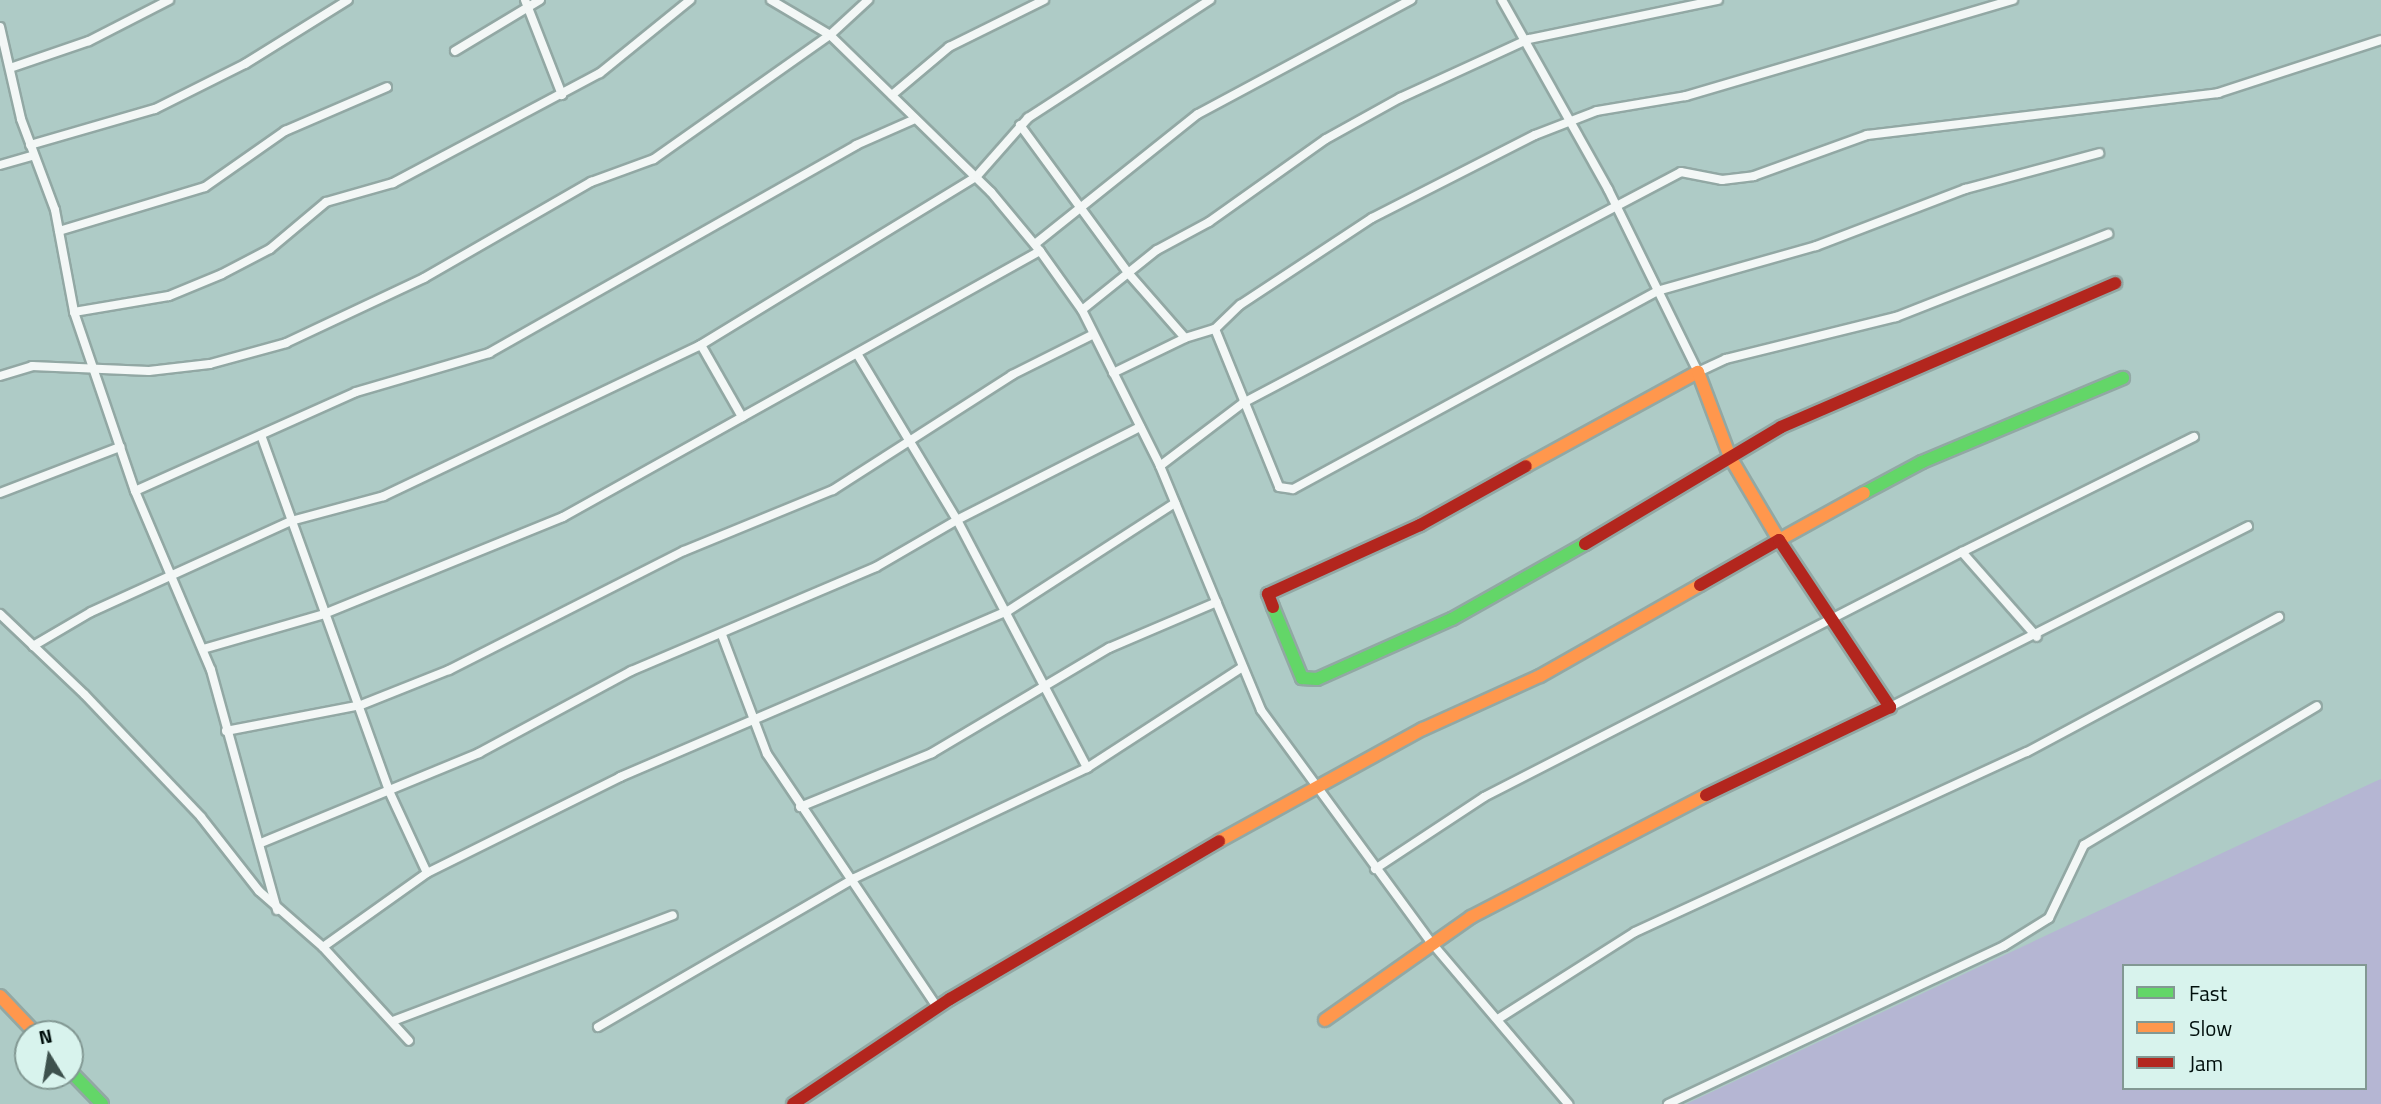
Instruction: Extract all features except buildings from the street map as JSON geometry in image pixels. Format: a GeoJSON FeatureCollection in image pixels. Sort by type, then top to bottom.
{"type":"FeatureCollection","features":[{"type":"Feature","properties":{"kind":"street"},"geometry":{"type":"LineString","coordinates":[[10,68],[89,41],[169,0]]}},
{"type":"Feature","properties":{"kind":"street"},"geometry":{"type":"LineString","coordinates":[[30,145],[155,109],[245,64],[348,0]]}},
{"type":"Feature","properties":{"kind":"street"},"geometry":{"type":"LineString","coordinates":[[455,51],[526,4],[540,0]]}},
{"type":"Feature","properties":{"kind":"street"},"geometry":{"type":"LineString","coordinates":[[75,312],[190,288],[270,249],[326,202],[393,183],[600,74],[690,0]]}},
{"type":"Feature","properties":{"kind":"street"},"geometry":{"type":"LineString","coordinates":[[771,0],[830,35],[976,177],[1038,248],[1082,310],[1092,335],[1160,466],[1217,602],[1241,668],[1261,710],[1430,941],[1568,1104]]}},
{"type":"Feature","properties":{"kind":"street"},"geometry":{"type":"LineString","coordinates":[[0,376],[32,366],[98,369],[210,364],[286,343],[357,312],[591,182],[654,159],[830,35],[868,0]]}},
{"type":"Feature","properties":{"kind":"street"},"geometry":{"type":"LineString","coordinates":[[892,95],[949,47],[1044,0]]}},
{"type":"Feature","properties":{"kind":"street"},"geometry":{"type":"LineString","coordinates":[[33,646],[91,612],[173,578],[291,521],[384,496],[701,345],[976,177],[1020,125],[1210,0]]}},
{"type":"Feature","properties":{"kind":"street"},"geometry":{"type":"LineString","coordinates":[[203,649],[324,614],[563,517],[858,355],[1038,248],[1153,146],[1227,95],[1411,0]]}},
{"type":"Feature","properties":{"kind":"street"},"geometry":{"type":"LineString","coordinates":[[1502,0],[1529,39],[1567,123],[1617,208],[1698,373],[1730,457],[1829,619],[1890,708]]}},
{"type":"Feature","properties":{"kind":"street"},"geometry":{"type":"LineString","coordinates":[[1082,310],[1129,274],[1325,139],[1529,39],[1718,0]]}},
{"type":"Feature","properties":{"kind":"street"},"geometry":{"type":"LineString","coordinates":[[1113,373],[1185,338],[1215,329],[1240,305],[1372,218],[1481,158],[1567,123],[1686,96],[2014,0]]}},
{"type":"Feature","properties":{"kind":"street"},"geometry":{"type":"LineString","coordinates":[[526,4],[562,95]]}},
{"type":"Feature","properties":{"kind":"street"},"geometry":{"type":"LineString","coordinates":[[0,27],[30,145],[59,231],[75,312],[98,369],[135,491],[203,649],[278,910]]}},
{"type":"Feature","properties":{"kind":"street"},"geometry":{"type":"LineString","coordinates":[[1160,466],[1243,403],[1683,171],[1722,180],[1754,176],[1867,135],[2218,93],[2381,40]]}},
{"type":"Feature","properties":{"kind":"street"},"geometry":{"type":"LineString","coordinates":[[59,231],[205,187],[285,131],[387,87]]}},
{"type":"Feature","properties":{"kind":"street"},"geometry":{"type":"LineString","coordinates":[[135,491],[356,392],[489,353],[856,145],[915,119]]}},
{"type":"Feature","properties":{"kind":"street"},"geometry":{"type":"LineString","coordinates":[[1020,125],[1129,274],[1185,338]]}},
{"type":"Feature","properties":{"kind":"street"},"geometry":{"type":"LineString","coordinates":[[1215,329],[1279,487],[1293,489],[1657,290],[1816,246],[1965,189],[2099,153]]}},
{"type":"Feature","properties":{"kind":"street"},"geometry":{"type":"LineString","coordinates":[[0,165],[34,155]]}},
{"type":"Feature","properties":{"kind":"street"},"geometry":{"type":"LineString","coordinates":[[2108,234],[1896,317],[1726,359],[1420,525],[1268,594],[1302,678],[1317,679],[1452,619],[1730,457],[1861,390],[2115,282]]}},
{"type":"Feature","properties":{"kind":"street"},"geometry":{"type":"LineString","coordinates":[[226,731],[361,705],[449,670],[684,551],[833,490],[1012,375],[1092,335]]}},
{"type":"Feature","properties":{"kind":"street"},"geometry":{"type":"LineString","coordinates":[[701,345],[742,418]]}},
{"type":"Feature","properties":{"kind":"street"},"geometry":{"type":"LineString","coordinates":[[858,355],[1008,611],[1049,686],[1087,768]]}},
{"type":"Feature","properties":{"kind":"street"},"geometry":{"type":"LineString","coordinates":[[793,1104],[938,1007],[1423,729],[1540,676],[1922,462],[2123,378]]}},
{"type":"Feature","properties":{"kind":"street"},"geometry":{"type":"LineString","coordinates":[[261,844],[479,753],[631,671],[722,635],[876,567],[957,520],[1140,427]]}},
{"type":"Feature","properties":{"kind":"street"},"geometry":{"type":"LineString","coordinates":[[261,435],[324,614],[361,705],[389,791],[427,873]]}},
{"type":"Feature","properties":{"kind":"street"},"geometry":{"type":"LineString","coordinates":[[1376,869],[1485,797],[1588,749],[1829,619],[2194,437]]}},
{"type":"Feature","properties":{"kind":"street"},"geometry":{"type":"LineString","coordinates":[[0,493],[120,447]]}},
{"type":"Feature","properties":{"kind":"street"},"geometry":{"type":"LineString","coordinates":[[323,947],[427,873],[620,777],[1008,611],[1175,503]]}},
{"type":"Feature","properties":{"kind":"street"},"geometry":{"type":"LineString","coordinates":[[1325,1020],[1430,941],[1790,751],[1890,708],[2037,637],[2248,526]]}},
{"type":"Feature","properties":{"kind":"street"},"geometry":{"type":"LineString","coordinates":[[1962,552],[2037,637]]}},
{"type":"Feature","properties":{"kind":"street"},"geometry":{"type":"LineString","coordinates":[[800,807],[932,753],[1109,648],[1217,602]]}},
{"type":"Feature","properties":{"kind":"street"},"geometry":{"type":"LineString","coordinates":[[0,614],[201,817],[278,910],[323,947],[409,1041]]}},
{"type":"Feature","properties":{"kind":"street"},"geometry":{"type":"LineString","coordinates":[[1498,1019],[1634,932],[2026,752],[2279,617]]}},
{"type":"Feature","properties":{"kind":"street"},"geometry":{"type":"LineString","coordinates":[[722,635],[754,720],[800,807],[855,878],[938,1007]]}},
{"type":"Feature","properties":{"kind":"street"},"geometry":{"type":"LineString","coordinates":[[598,1027],[855,878],[1087,768],[1241,668]]}},
{"type":"Feature","properties":{"kind":"street"},"geometry":{"type":"LineString","coordinates":[[1668,1104],[2004,946],[2049,918],[2084,845],[2317,706]]}},
{"type":"Feature","properties":{"kind":"street"},"geometry":{"type":"LineString","coordinates":[[393,1021],[674,915]]}},
{"type":"Feature","properties":{"kind":"street"},"geometry":{"type":"LineString","coordinates":[[0,996],[23,1020]]}},
{"type":"Feature","properties":{"kind":"street"},"geometry":{"type":"LineString","coordinates":[[84,1085],[102,1104]]}},
{"type":"Feature","properties":{"kind":"shaded area"},"geometry":{"type":"Polygon","coordinates":[[[2381,779],[2381,1104],[1686,1104],[2381,779]]]}},
{"type":"Feature","properties":{"kind":"traffic: fast"},"geometry":{"type":"LineString","coordinates":[[1864,493],[1922,462],[2123,378]]}},
{"type":"Feature","properties":{"kind":"traffic: fast"},"geometry":{"type":"LineString","coordinates":[[1273,607],[1302,678],[1317,679],[1452,619],[1585,544]]}},
{"type":"Feature","properties":{"kind":"traffic: fast"},"geometry":{"type":"LineString","coordinates":[[84,1085],[102,1104]]}},
{"type":"Feature","properties":{"kind":"traffic: slow"},"geometry":{"type":"LineString","coordinates":[[1526,466],[1698,372],[1730,457],[1779,540],[1864,493]]}},
{"type":"Feature","properties":{"kind":"traffic: slow"},"geometry":{"type":"LineString","coordinates":[[1219,841],[1423,729],[1540,676],[1700,585]]}},
{"type":"Feature","properties":{"kind":"traffic: slow"},"geometry":{"type":"LineString","coordinates":[[1325,1020],[1471,917],[1706,795]]}},
{"type":"Feature","properties":{"kind":"traffic: slow"},"geometry":{"type":"LineString","coordinates":[[0,996],[23,1020]]}},
{"type":"Feature","properties":{"kind":"traffic: jam"},"geometry":{"type":"LineString","coordinates":[[1585,544],[1781,427],[2115,283]]}},
{"type":"Feature","properties":{"kind":"traffic: jam"},"geometry":{"type":"LineString","coordinates":[[1273,607],[1268,594],[1420,525],[1526,466]]}},
{"type":"Feature","properties":{"kind":"traffic: jam"},"geometry":{"type":"LineString","coordinates":[[1700,585],[1779,540],[1890,707],[1706,795]]}},
{"type":"Feature","properties":{"kind":"traffic: jam"},"geometry":{"type":"LineString","coordinates":[[793,1104],[950,999],[1219,841]]}}]}
